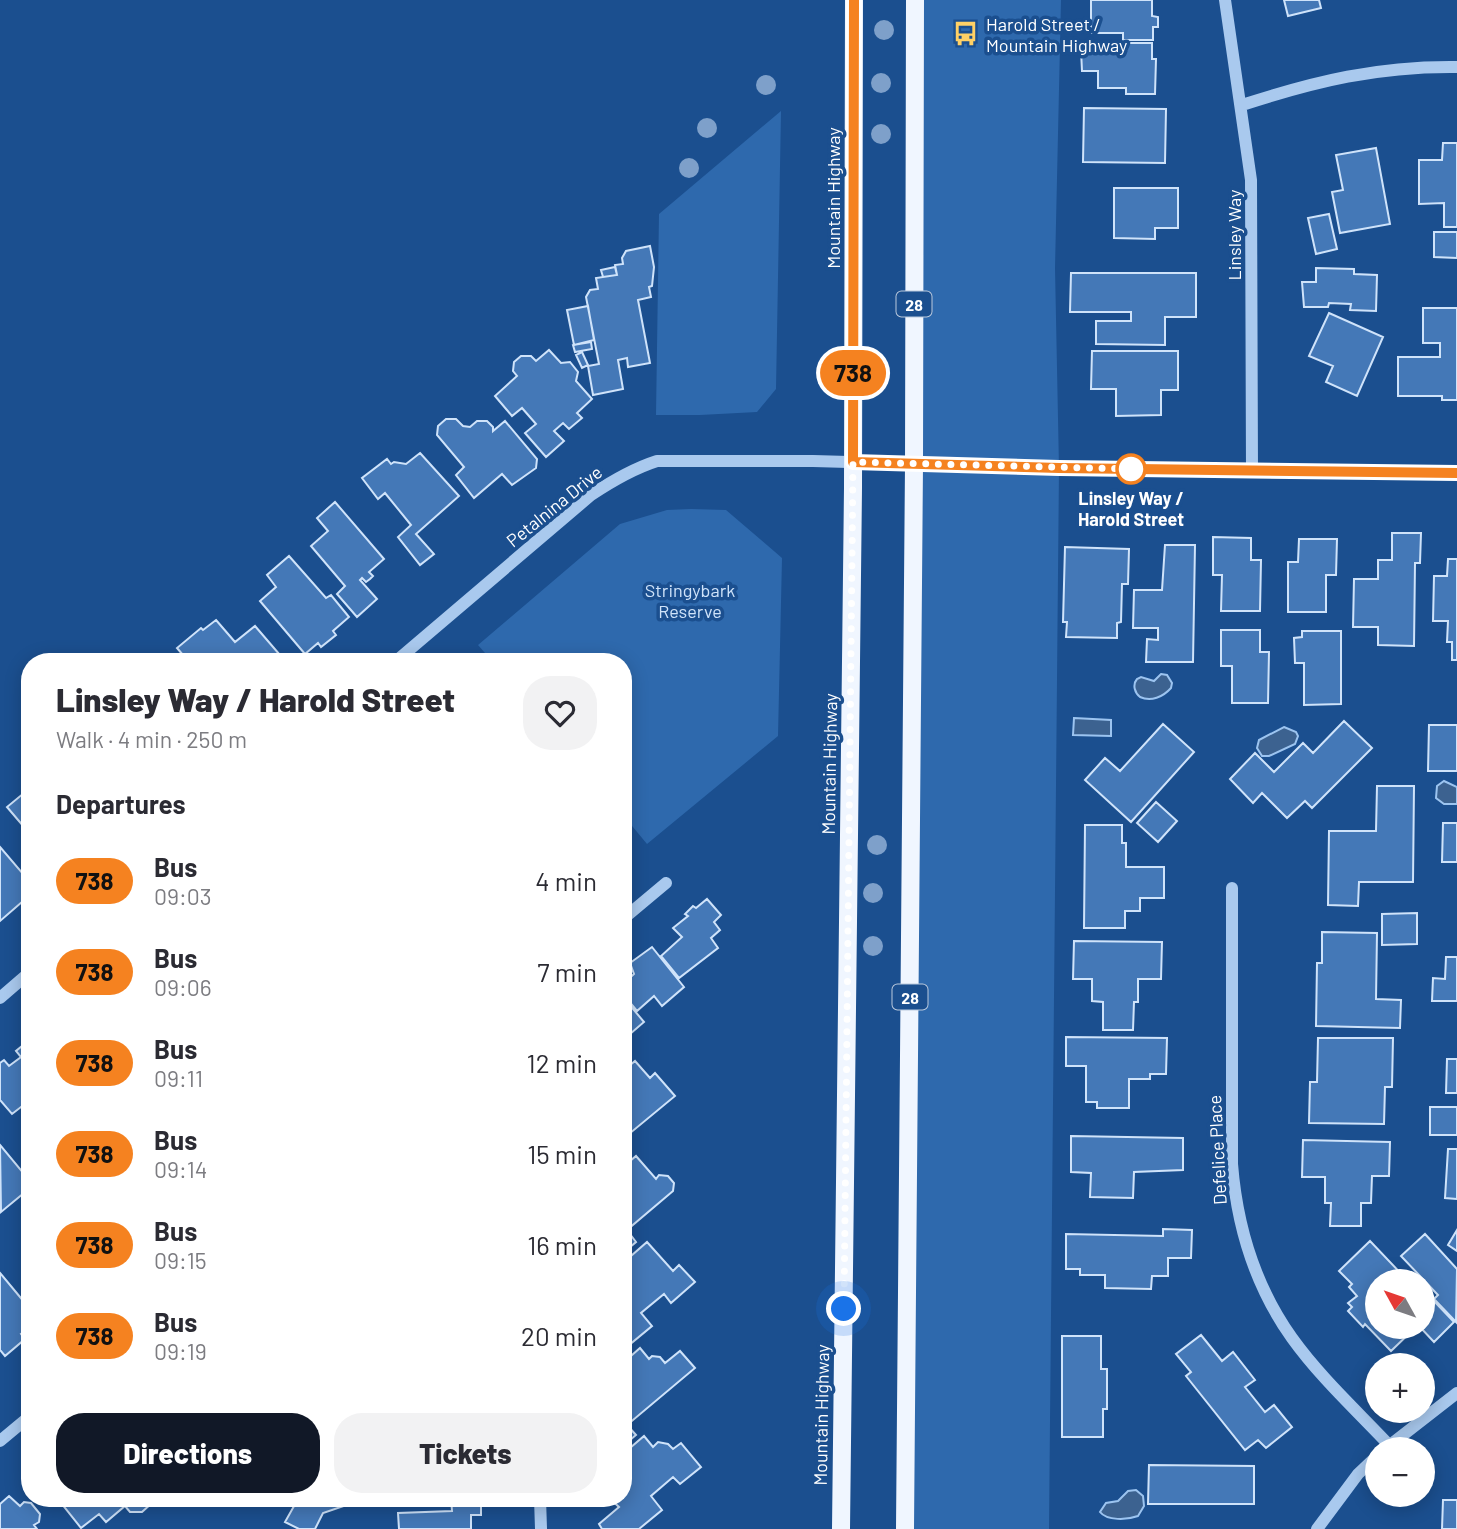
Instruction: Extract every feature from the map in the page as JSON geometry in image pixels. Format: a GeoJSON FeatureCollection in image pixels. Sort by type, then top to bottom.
{"type":"FeatureCollection","features":[{"type":"Feature","properties":{"kind":"main road","name":"Mountain Highway"},"geometry":{"type":"LineString","coordinates":[[841,1529],[853,462],[854,0]]}},
{"type":"Feature","properties":{"kind":"main road","name":"28"},"geometry":{"type":"LineString","coordinates":[[905,1529],[915,0]]}},
{"type":"Feature","properties":{"kind":"street","name":"Linsley Way"},"geometry":{"type":"LineString","coordinates":[[1225,0],[1251,180],[1252,471]]}},
{"type":"Feature","properties":{"kind":"street"},"geometry":{"type":"LineString","coordinates":[[1242,105],[1318,82],[1367,72],[1396,68],[1457,67]]}},
{"type":"Feature","properties":{"kind":"street","name":"Petalnina Drive"},"geometry":{"type":"LineString","coordinates":[[406,653],[590,495],[637,467],[656,461],[1457,473]]}},
{"type":"Feature","properties":{"kind":"street"},"geometry":{"type":"LineString","coordinates":[[632,911],[666,883]]}},
{"type":"Feature","properties":{"kind":"street","name":"Defelice Place"},"geometry":{"type":"LineString","coordinates":[[1232,888],[1232,1164],[1235,1203],[1244,1237],[1254,1271],[1293,1339],[1378,1437]]}},
{"type":"Feature","properties":{"kind":"street"},"geometry":{"type":"LineString","coordinates":[[0,998],[21,980]]}},
{"type":"Feature","properties":{"kind":"street"},"geometry":{"type":"LineString","coordinates":[[1400,1437],[1457,1393]]}},
{"type":"Feature","properties":{"kind":"street"},"geometry":{"type":"LineString","coordinates":[[0,1441],[21,1424]]}},
{"type":"Feature","properties":{"kind":"street"},"geometry":{"type":"LineString","coordinates":[[1317,1529],[1365,1468]]}},
{"type":"Feature","properties":{"kind":"street"},"geometry":{"type":"LineString","coordinates":[[540,1507],[541,1529]]}},
{"type":"Feature","properties":{"kind":"green space"},"geometry":{"type":"Polygon","coordinates":[[[915,0],[1061,0],[1055,268],[1059,468],[1049,1529],[905,1529],[915,0]]]}},
{"type":"Feature","properties":{"kind":"green space"},"geometry":{"type":"Polygon","coordinates":[[[781,111],[776,389],[757,412],[656,415],[659,214],[781,111]]]}},
{"type":"Feature","properties":{"kind":"green space","name":"Stringybark Reserve"},"geometry":{"type":"Polygon","coordinates":[[[667,510],[726,510],[782,558],[778,736],[647,844],[632,826],[632,653],[485,653],[478,645],[620,524],[667,510]]]}},
{"type":"Feature","properties":{"kind":"shaded area"},"geometry":{"type":"Polygon","coordinates":[[[1161,674],[1167,675],[1172,683],[1168,691],[1153,699],[1138,695],[1134,686],[1137,679],[1141,677],[1154,681],[1161,674]]]}},
{"type":"Feature","properties":{"kind":"shaded area"},"geometry":{"type":"Polygon","coordinates":[[[1074,718],[1111,720],[1111,736],[1073,735],[1074,718]]]}},
{"type":"Feature","properties":{"kind":"shaded area"},"geometry":{"type":"Polygon","coordinates":[[[1284,727],[1296,732],[1298,736],[1295,744],[1269,756],[1262,756],[1257,748],[1259,740],[1284,727]]]}},
{"type":"Feature","properties":{"kind":"shaded area"},"geometry":{"type":"Polygon","coordinates":[[[1444,781],[1457,787],[1457,804],[1444,804],[1436,798],[1437,786],[1444,781]]]}},
{"type":"Feature","properties":{"kind":"shaded area"},"geometry":{"type":"Polygon","coordinates":[[[1136,1490],[1143,1496],[1144,1506],[1138,1516],[1118,1519],[1107,1517],[1100,1512],[1106,1503],[1118,1501],[1128,1491],[1136,1490]]]}},
{"type":"Feature","properties":{"kind":"building"},"geometry":{"type":"Polygon","coordinates":[[[1091,0],[1152,0],[1152,16],[1158,17],[1158,27],[1153,27],[1153,40],[1123,40],[1123,33],[1091,33],[1091,0]]]}},
{"type":"Feature","properties":{"kind":"building"},"geometry":{"type":"Polygon","coordinates":[[[1284,0],[1319,0],[1321,8],[1288,16],[1284,0]]]}},
{"type":"Feature","properties":{"kind":"building"},"geometry":{"type":"Polygon","coordinates":[[[1099,43],[1122,43],[1122,50],[1127,50],[1128,43],[1152,43],[1152,59],[1156,59],[1155,94],[1126,94],[1126,88],[1098,88],[1098,71],[1082,71],[1081,50],[1098,50],[1099,43]]]}},
{"type":"Feature","properties":{"kind":"building"},"geometry":{"type":"Polygon","coordinates":[[[1084,108],[1166,109],[1165,163],[1083,162],[1084,108]]]}},
{"type":"Feature","properties":{"kind":"building"},"geometry":{"type":"Polygon","coordinates":[[[1443,143],[1457,143],[1457,227],[1444,227],[1444,203],[1419,204],[1419,160],[1442,160],[1443,143]]]}},
{"type":"Feature","properties":{"kind":"building"},"geometry":{"type":"Polygon","coordinates":[[[1376,148],[1390,224],[1340,233],[1332,192],[1343,190],[1336,155],[1376,148]]]}},
{"type":"Feature","properties":{"kind":"building"},"geometry":{"type":"Polygon","coordinates":[[[1114,188],[1178,188],[1178,228],[1155,228],[1155,239],[1114,238],[1114,188]]]}},
{"type":"Feature","properties":{"kind":"building"},"geometry":{"type":"Polygon","coordinates":[[[1329,214],[1337,249],[1316,254],[1308,218],[1329,214]]]}},
{"type":"Feature","properties":{"kind":"building"},"geometry":{"type":"Polygon","coordinates":[[[1434,232],[1457,232],[1457,258],[1434,257],[1434,232]]]}},
{"type":"Feature","properties":{"kind":"building"},"geometry":{"type":"Polygon","coordinates":[[[650,246],[654,267],[652,286],[649,287],[651,297],[638,300],[650,363],[628,367],[627,358],[618,360],[623,389],[593,395],[588,366],[599,364],[586,297],[590,290],[598,289],[596,278],[617,275],[615,265],[623,264],[622,258],[626,251],[650,246]]]}},
{"type":"Feature","properties":{"kind":"building"},"geometry":{"type":"Polygon","coordinates":[[[615,267],[617,275],[603,277],[601,270],[615,267]]]}},
{"type":"Feature","properties":{"kind":"building"},"geometry":{"type":"Polygon","coordinates":[[[1316,268],[1354,269],[1354,274],[1377,275],[1376,311],[1350,310],[1351,304],[1329,303],[1328,307],[1304,307],[1302,282],[1316,282],[1316,268]]]}},
{"type":"Feature","properties":{"kind":"building"},"geometry":{"type":"Polygon","coordinates":[[[1071,273],[1196,273],[1196,317],[1165,317],[1165,345],[1096,344],[1096,321],[1131,321],[1131,312],[1070,312],[1071,273]]]}},
{"type":"Feature","properties":{"kind":"building"},"geometry":{"type":"Polygon","coordinates":[[[588,306],[594,340],[574,345],[567,310],[588,306]]]}},
{"type":"Feature","properties":{"kind":"building"},"geometry":{"type":"Polygon","coordinates":[[[1423,308],[1457,308],[1457,400],[1442,400],[1442,396],[1398,396],[1398,357],[1440,357],[1440,343],[1423,343],[1423,308]]]}},
{"type":"Feature","properties":{"kind":"building"},"geometry":{"type":"Polygon","coordinates":[[[1329,313],[1383,337],[1357,396],[1326,382],[1333,366],[1309,356],[1329,313]]]}},
{"type":"Feature","properties":{"kind":"building"},"geometry":{"type":"Polygon","coordinates":[[[591,342],[592,349],[575,352],[573,345],[591,342]]]}},
{"type":"Feature","properties":{"kind":"building"},"geometry":{"type":"Polygon","coordinates":[[[549,350],[561,363],[570,362],[578,372],[576,381],[592,399],[577,413],[582,418],[569,429],[563,423],[554,431],[564,441],[546,457],[525,433],[536,424],[522,408],[512,416],[495,396],[517,376],[513,371],[514,362],[521,356],[531,356],[536,361],[549,350]]]}},
{"type":"Feature","properties":{"kind":"building"},"geometry":{"type":"Polygon","coordinates":[[[1092,351],[1178,351],[1178,390],[1161,390],[1161,415],[1116,416],[1116,389],[1091,389],[1092,351]]]}},
{"type":"Feature","properties":{"kind":"building"},"geometry":{"type":"Polygon","coordinates":[[[582,352],[588,365],[582,368],[576,355],[582,352]]]}},
{"type":"Feature","properties":{"kind":"building"},"geometry":{"type":"Polygon","coordinates":[[[446,419],[456,419],[463,426],[470,427],[477,421],[487,421],[493,431],[505,421],[537,459],[536,468],[512,485],[502,474],[474,498],[456,475],[464,467],[437,435],[438,426],[446,419]]]}},
{"type":"Feature","properties":{"kind":"building"},"geometry":{"type":"Polygon","coordinates":[[[420,453],[459,496],[416,534],[434,554],[420,565],[398,537],[411,525],[385,493],[378,499],[362,478],[387,459],[391,464],[406,464],[420,453]]]}},
{"type":"Feature","properties":{"kind":"building"},"geometry":{"type":"Polygon","coordinates":[[[335,502],[384,559],[369,572],[373,576],[370,579],[366,582],[362,578],[360,580],[377,599],[357,617],[337,594],[345,586],[311,546],[328,531],[317,518],[335,502]]]}},
{"type":"Feature","properties":{"kind":"building"},"geometry":{"type":"Polygon","coordinates":[[[1392,533],[1421,533],[1420,563],[1415,563],[1414,646],[1378,645],[1378,627],[1353,627],[1354,579],[1378,579],[1378,560],[1392,560],[1392,533]]]}},
{"type":"Feature","properties":{"kind":"building"},"geometry":{"type":"Polygon","coordinates":[[[1213,537],[1251,538],[1251,560],[1261,560],[1260,611],[1221,611],[1222,575],[1213,575],[1213,537]]]}},
{"type":"Feature","properties":{"kind":"building"},"geometry":{"type":"Polygon","coordinates":[[[1299,539],[1337,539],[1336,575],[1326,575],[1326,612],[1288,612],[1288,562],[1298,562],[1299,539]]]}},
{"type":"Feature","properties":{"kind":"building"},"geometry":{"type":"Polygon","coordinates":[[[1165,545],[1195,545],[1193,662],[1146,662],[1147,639],[1158,640],[1158,628],[1133,628],[1134,590],[1162,590],[1165,545]]]}},
{"type":"Feature","properties":{"kind":"building"},"geometry":{"type":"Polygon","coordinates":[[[1065,547],[1129,549],[1128,584],[1122,584],[1121,622],[1117,623],[1117,638],[1066,637],[1067,622],[1063,622],[1065,547]]]}},
{"type":"Feature","properties":{"kind":"building"},"geometry":{"type":"Polygon","coordinates":[[[289,556],[326,598],[331,595],[349,617],[333,631],[336,635],[321,647],[318,643],[304,653],[260,601],[276,587],[267,575],[289,556]]]}},
{"type":"Feature","properties":{"kind":"building"},"geometry":{"type":"Polygon","coordinates":[[[1448,559],[1457,559],[1457,660],[1452,660],[1452,642],[1447,642],[1448,621],[1433,621],[1434,576],[1447,576],[1448,559]]]}},
{"type":"Feature","properties":{"kind":"building"},"geometry":{"type":"Polygon","coordinates":[[[216,620],[235,642],[255,626],[278,653],[181,653],[177,648],[201,628],[203,630],[216,620]]]}},
{"type":"Feature","properties":{"kind":"building"},"geometry":{"type":"Polygon","coordinates":[[[1221,630],[1260,630],[1260,652],[1269,652],[1268,703],[1232,703],[1232,666],[1221,666],[1221,630]]]}},
{"type":"Feature","properties":{"kind":"building"},"geometry":{"type":"Polygon","coordinates":[[[1302,631],[1341,631],[1341,704],[1304,705],[1304,663],[1295,663],[1294,638],[1302,637],[1302,631]]]}},
{"type":"Feature","properties":{"kind":"building"},"geometry":{"type":"Polygon","coordinates":[[[1344,721],[1372,748],[1312,808],[1305,801],[1287,818],[1262,793],[1253,803],[1230,779],[1255,753],[1274,772],[1303,743],[1313,753],[1344,721]]]}},
{"type":"Feature","properties":{"kind":"building"},"geometry":{"type":"Polygon","coordinates":[[[1163,724],[1194,752],[1131,822],[1085,780],[1105,758],[1120,771],[1163,724]]]}},
{"type":"Feature","properties":{"kind":"building"},"geometry":{"type":"Polygon","coordinates":[[[1429,725],[1457,725],[1457,771],[1428,771],[1429,725]]]}},
{"type":"Feature","properties":{"kind":"building"},"geometry":{"type":"Polygon","coordinates":[[[1377,786],[1414,786],[1413,882],[1359,882],[1358,906],[1328,905],[1329,831],[1376,831],[1377,786]]]}},
{"type":"Feature","properties":{"kind":"building"},"geometry":{"type":"Polygon","coordinates":[[[21,795],[21,823],[7,807],[21,795]]]}},
{"type":"Feature","properties":{"kind":"building"},"geometry":{"type":"Polygon","coordinates":[[[1156,802],[1177,821],[1158,842],[1137,823],[1156,802]]]}},
{"type":"Feature","properties":{"kind":"building"},"geometry":{"type":"Polygon","coordinates":[[[1443,823],[1457,823],[1457,862],[1442,862],[1443,823]]]}},
{"type":"Feature","properties":{"kind":"building"},"geometry":{"type":"Polygon","coordinates":[[[1085,825],[1122,825],[1122,843],[1126,843],[1126,867],[1164,867],[1164,898],[1140,898],[1140,911],[1125,911],[1125,928],[1084,928],[1085,825]]]}},
{"type":"Feature","properties":{"kind":"building"},"geometry":{"type":"Polygon","coordinates":[[[0,847],[21,872],[21,903],[0,921],[0,847]]]}},
{"type":"Feature","properties":{"kind":"building"},"geometry":{"type":"Polygon","coordinates":[[[707,899],[721,915],[714,922],[720,930],[711,938],[718,948],[679,978],[661,956],[682,937],[673,928],[688,916],[685,914],[693,906],[696,908],[707,899]]]}},
{"type":"Feature","properties":{"kind":"building"},"geometry":{"type":"Polygon","coordinates":[[[1417,913],[1417,944],[1382,945],[1382,914],[1417,913]]]}},
{"type":"Feature","properties":{"kind":"building"},"geometry":{"type":"Polygon","coordinates":[[[1322,932],[1377,933],[1376,999],[1401,1000],[1400,1028],[1316,1026],[1317,963],[1322,963],[1322,932]]]}},
{"type":"Feature","properties":{"kind":"building"},"geometry":{"type":"Polygon","coordinates":[[[1074,941],[1162,942],[1161,979],[1138,979],[1138,1002],[1134,1002],[1133,1030],[1103,1030],[1103,1002],[1092,1001],[1092,979],[1073,979],[1074,941]]]}},
{"type":"Feature","properties":{"kind":"building"},"geometry":{"type":"Polygon","coordinates":[[[652,947],[684,987],[662,1006],[654,996],[637,1011],[632,1005],[632,962],[652,947]]]}},
{"type":"Feature","properties":{"kind":"building"},"geometry":{"type":"Polygon","coordinates":[[[1446,957],[1457,957],[1457,1001],[1432,1001],[1433,978],[1445,979],[1446,957]]]}},
{"type":"Feature","properties":{"kind":"building"},"geometry":{"type":"Polygon","coordinates":[[[632,1008],[644,1022],[632,1032],[632,1008]]]}},
{"type":"Feature","properties":{"kind":"building"},"geometry":{"type":"Polygon","coordinates":[[[1066,1037],[1167,1038],[1166,1074],[1150,1074],[1150,1079],[1129,1079],[1129,1108],[1097,1108],[1097,1102],[1086,1102],[1086,1066],[1066,1066],[1066,1037]]]}},
{"type":"Feature","properties":{"kind":"building"},"geometry":{"type":"Polygon","coordinates":[[[1318,1038],[1393,1038],[1392,1087],[1385,1087],[1384,1124],[1309,1123],[1310,1082],[1317,1082],[1318,1038]]]}},
{"type":"Feature","properties":{"kind":"building"},"geometry":{"type":"Polygon","coordinates":[[[21,1057],[21,1107],[12,1114],[0,1100],[0,1063],[4,1060],[9,1066],[21,1057]]]}},
{"type":"Feature","properties":{"kind":"building"},"geometry":{"type":"Polygon","coordinates":[[[1447,1059],[1457,1059],[1457,1093],[1446,1093],[1447,1059]]]}},
{"type":"Feature","properties":{"kind":"building"},"geometry":{"type":"Polygon","coordinates":[[[635,1061],[650,1078],[655,1073],[675,1096],[632,1132],[632,1064],[635,1061]]]}},
{"type":"Feature","properties":{"kind":"building"},"geometry":{"type":"Polygon","coordinates":[[[1430,1107],[1457,1107],[1457,1135],[1430,1135],[1430,1107]]]}},
{"type":"Feature","properties":{"kind":"building"},"geometry":{"type":"Polygon","coordinates":[[[1071,1136],[1183,1138],[1183,1170],[1134,1172],[1133,1198],[1090,1197],[1091,1173],[1071,1172],[1071,1136]]]}},
{"type":"Feature","properties":{"kind":"building"},"geometry":{"type":"Polygon","coordinates":[[[1303,1140],[1390,1142],[1389,1176],[1372,1176],[1371,1203],[1361,1203],[1361,1226],[1330,1226],[1331,1203],[1325,1203],[1325,1177],[1302,1177],[1303,1140]]]}},
{"type":"Feature","properties":{"kind":"building"},"geometry":{"type":"Polygon","coordinates":[[[0,1145],[21,1170],[21,1195],[1,1212],[0,1145]]]}},
{"type":"Feature","properties":{"kind":"building"},"geometry":{"type":"Polygon","coordinates":[[[1448,1149],[1457,1149],[1457,1199],[1445,1198],[1448,1149]]]}},
{"type":"Feature","properties":{"kind":"building"},"geometry":{"type":"Polygon","coordinates":[[[636,1156],[656,1179],[659,1175],[668,1176],[674,1183],[673,1191],[632,1226],[632,1159],[636,1156]]]}},
{"type":"Feature","properties":{"kind":"building"},"geometry":{"type":"Polygon","coordinates":[[[1163,1229],[1192,1230],[1191,1258],[1168,1258],[1168,1276],[1152,1276],[1151,1289],[1105,1288],[1105,1275],[1080,1275],[1080,1269],[1066,1269],[1066,1234],[1163,1236],[1163,1229]]]}},
{"type":"Feature","properties":{"kind":"building"},"geometry":{"type":"Polygon","coordinates":[[[1457,1230],[1457,1251],[1448,1245],[1457,1230]]]}},
{"type":"Feature","properties":{"kind":"building"},"geometry":{"type":"Polygon","coordinates":[[[1425,1234],[1457,1269],[1456,1322],[1435,1300],[1438,1295],[1435,1292],[1435,1269],[1413,1269],[1401,1256],[1425,1234]]]}},
{"type":"Feature","properties":{"kind":"building"},"geometry":{"type":"Polygon","coordinates":[[[1370,1241],[1397,1269],[1365,1269],[1363,1327],[1348,1311],[1352,1307],[1348,1303],[1357,1296],[1349,1287],[1352,1284],[1339,1271],[1370,1241]]]}},
{"type":"Feature","properties":{"kind":"building"},"geometry":{"type":"Polygon","coordinates":[[[647,1242],[673,1271],[679,1265],[695,1282],[671,1303],[664,1294],[641,1313],[652,1326],[632,1343],[632,1255],[647,1242]]]}},
{"type":"Feature","properties":{"kind":"building"},"geometry":{"type":"Polygon","coordinates":[[[0,1273],[21,1298],[21,1342],[5,1356],[0,1350],[0,1273]]]}},
{"type":"Feature","properties":{"kind":"building"},"geometry":{"type":"Polygon","coordinates":[[[1435,1302],[1454,1322],[1434,1342],[1431,1339],[1435,1339],[1435,1302]]]}},
{"type":"Feature","properties":{"kind":"building"},"geometry":{"type":"Polygon","coordinates":[[[1201,1335],[1222,1361],[1233,1352],[1255,1380],[1245,1387],[1265,1412],[1274,1405],[1292,1427],[1266,1448],[1258,1440],[1245,1450],[1186,1376],[1191,1372],[1176,1354],[1201,1335]]]}},
{"type":"Feature","properties":{"kind":"building"},"geometry":{"type":"Polygon","coordinates":[[[1062,1336],[1101,1336],[1101,1369],[1107,1369],[1107,1409],[1103,1409],[1103,1437],[1062,1437],[1062,1336]]]}},
{"type":"Feature","properties":{"kind":"building"},"geometry":{"type":"Polygon","coordinates":[[[1379,1339],[1403,1339],[1391,1351],[1379,1339]]]}},
{"type":"Feature","properties":{"kind":"building"},"geometry":{"type":"Polygon","coordinates":[[[640,1348],[649,1359],[652,1356],[660,1357],[665,1363],[680,1351],[695,1368],[632,1421],[632,1355],[640,1348]]]}},
{"type":"Feature","properties":{"kind":"building"},"geometry":{"type":"Polygon","coordinates":[[[644,1436],[653,1447],[658,1442],[668,1444],[673,1449],[681,1443],[701,1467],[680,1484],[673,1477],[651,1496],[662,1510],[639,1529],[602,1529],[599,1524],[619,1507],[632,1507],[632,1446],[644,1436]]]}},
{"type":"Feature","properties":{"kind":"building"},"geometry":{"type":"Polygon","coordinates":[[[1149,1465],[1254,1466],[1254,1504],[1148,1504],[1149,1465]]]}},
{"type":"Feature","properties":{"kind":"building"},"geometry":{"type":"Polygon","coordinates":[[[9,1496],[21,1507],[34,1507],[40,1514],[39,1522],[34,1525],[37,1529],[0,1529],[0,1504],[9,1496]]]}},
{"type":"Feature","properties":{"kind":"building"},"geometry":{"type":"Polygon","coordinates":[[[1443,1500],[1457,1500],[1457,1529],[1442,1529],[1443,1500]]]}},
{"type":"Feature","properties":{"kind":"building"},"geometry":{"type":"Polygon","coordinates":[[[64,1507],[124,1507],[106,1522],[99,1514],[81,1528],[64,1507]]]}},
{"type":"Feature","properties":{"kind":"building"},"geometry":{"type":"Polygon","coordinates":[[[126,1507],[148,1507],[142,1512],[130,1512],[126,1507]]]}},
{"type":"Feature","properties":{"kind":"building"},"geometry":{"type":"Polygon","coordinates":[[[293,1507],[341,1507],[323,1513],[315,1529],[299,1529],[285,1522],[293,1507]]]}},
{"type":"Feature","properties":{"kind":"building"},"geometry":{"type":"Polygon","coordinates":[[[452,1507],[481,1507],[481,1515],[471,1515],[471,1529],[399,1529],[398,1513],[452,1511],[452,1507]]]}},
{"type":"Feature","properties":{"kind":"bus line","name":"738"},"geometry":{"type":"LineString","coordinates":[[854,0],[853,462],[1059,468],[1457,473]]}},
{"type":"Feature","properties":{"kind":"place","name":"Harold Street / Mountain Highway"},"geometry":{"type":"Point","coordinates":[966,34]}},
{"type":"Feature","properties":{"kind":"place","name":"Linsley Way / Harold Street"},"geometry":{"type":"Point","coordinates":[1131,469]}},
{"type":"Feature","properties":{"kind":"route"},"geometry":{"type":"LineString","coordinates":[[844,1309],[853,462],[1131,469]]}}]}
